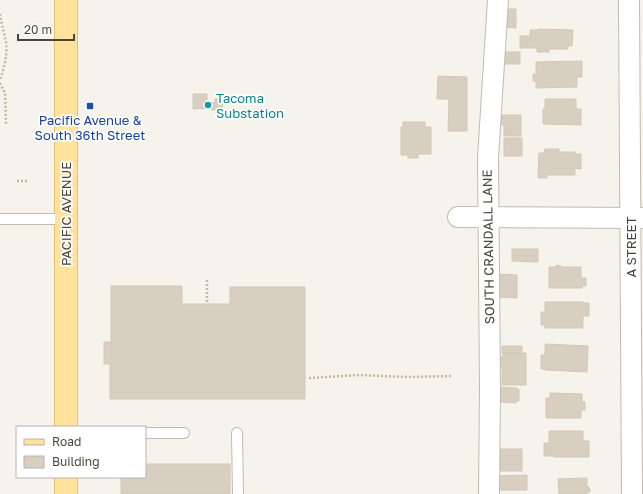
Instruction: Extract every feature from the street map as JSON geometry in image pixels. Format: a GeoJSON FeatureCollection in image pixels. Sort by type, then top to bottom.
{"type":"FeatureCollection","features":[{"type":"Feature","properties":{"kind":"main road","name":"PACIFIC AVENUE"},"geometry":{"type":"LineString","coordinates":[[66,0],[66,426]]}},
{"type":"Feature","properties":{"kind":"main road"},"geometry":{"type":"LineString","coordinates":[[66,478],[66,494]]}},
{"type":"Feature","properties":{"kind":"street","name":"SOUTH CRANDALL LANE"},"geometry":{"type":"LineString","coordinates":[[489,494],[490,387],[488,158],[489,123],[498,0]]}},
{"type":"Feature","properties":{"kind":"street","name":"A STREET"},"geometry":{"type":"LineString","coordinates":[[629,0],[637,218],[632,494]]}},
{"type":"Feature","properties":{"kind":"street"},"geometry":{"type":"LineString","coordinates":[[458,217],[637,218]]}},
{"type":"Feature","properties":{"kind":"lane"},"geometry":{"type":"LineString","coordinates":[[0,219],[66,219]]}},
{"type":"Feature","properties":{"kind":"lane"},"geometry":{"type":"LineString","coordinates":[[146,433],[184,433]]}},
{"type":"Feature","properties":{"kind":"lane"},"geometry":{"type":"LineString","coordinates":[[237,433],[238,494]]}},
{"type":"Feature","properties":{"kind":"path"},"geometry":{"type":"LineString","coordinates":[[0,14],[1,25],[6,43],[5,66],[0,80]]}},
{"type":"Feature","properties":{"kind":"path"},"geometry":{"type":"LineString","coordinates":[[0,83],[5,93],[6,124]]}},
{"type":"Feature","properties":{"kind":"path"},"geometry":{"type":"LineString","coordinates":[[17,181],[28,181]]}},
{"type":"Feature","properties":{"kind":"path"},"geometry":{"type":"LineString","coordinates":[[207,280],[207,304]]}},
{"type":"Feature","properties":{"kind":"path"},"geometry":{"type":"LineString","coordinates":[[309,378],[358,375],[408,377],[451,376]]}},
{"type":"Feature","properties":{"kind":"building"},"geometry":{"type":"Polygon","coordinates":[[[502,9],[516,9],[516,28],[501,27],[502,9]]]}},
{"type":"Feature","properties":{"kind":"building"},"geometry":{"type":"Polygon","coordinates":[[[530,30],[573,30],[572,46],[568,46],[568,49],[549,49],[549,52],[537,52],[537,48],[520,48],[520,36],[530,36],[530,30]]]}},
{"type":"Feature","properties":{"kind":"building"},"geometry":{"type":"Polygon","coordinates":[[[503,52],[520,52],[520,64],[503,64],[503,52]]]}},
{"type":"Feature","properties":{"kind":"building"},"geometry":{"type":"Polygon","coordinates":[[[582,61],[582,77],[577,77],[577,87],[536,88],[536,81],[533,81],[533,74],[536,74],[536,62],[582,61]]]}},
{"type":"Feature","properties":{"kind":"building"},"geometry":{"type":"Polygon","coordinates":[[[438,76],[467,77],[467,131],[448,131],[449,99],[437,99],[438,76]]]}},
{"type":"Feature","properties":{"kind":"building","name":"Tacoma Substation"},"geometry":{"type":"Polygon","coordinates":[[[193,94],[207,94],[207,102],[215,103],[215,99],[223,99],[221,112],[212,110],[212,108],[193,109],[193,94]]]}},
{"type":"Feature","properties":{"kind":"building"},"geometry":{"type":"Polygon","coordinates":[[[545,99],[576,99],[576,109],[581,109],[581,125],[543,124],[545,99]]]}},
{"type":"Feature","properties":{"kind":"building"},"geometry":{"type":"Polygon","coordinates":[[[521,115],[521,136],[504,136],[504,125],[500,125],[500,116],[521,115]]]}},
{"type":"Feature","properties":{"kind":"building"},"geometry":{"type":"Polygon","coordinates":[[[403,122],[425,122],[425,127],[431,127],[431,154],[418,154],[418,158],[408,158],[408,155],[401,155],[401,127],[403,127],[403,122]]]}},
{"type":"Feature","properties":{"kind":"building"},"geometry":{"type":"Polygon","coordinates":[[[504,138],[522,138],[522,156],[504,156],[504,138]]]}},
{"type":"Feature","properties":{"kind":"building"},"geometry":{"type":"Polygon","coordinates":[[[545,149],[559,149],[559,152],[575,152],[575,154],[581,154],[581,169],[575,168],[575,175],[547,175],[547,178],[538,178],[539,153],[544,153],[545,149]]]}},
{"type":"Feature","properties":{"kind":"building"},"geometry":{"type":"Polygon","coordinates":[[[512,249],[538,249],[538,262],[512,261],[512,249]]]}},
{"type":"Feature","properties":{"kind":"building"},"geometry":{"type":"Polygon","coordinates":[[[556,265],[561,267],[581,267],[581,278],[586,278],[586,286],[582,286],[582,288],[549,288],[549,267],[556,267],[556,265]]]}},
{"type":"Feature","properties":{"kind":"building"},"geometry":{"type":"Polygon","coordinates":[[[497,274],[517,275],[517,298],[497,297],[497,274]]]}},
{"type":"Feature","properties":{"kind":"building"},"geometry":{"type":"Polygon","coordinates":[[[111,286],[182,286],[182,304],[230,304],[230,287],[305,287],[305,399],[110,399],[110,364],[104,364],[104,342],[111,342],[111,286]]]}},
{"type":"Feature","properties":{"kind":"building"},"geometry":{"type":"Polygon","coordinates":[[[545,302],[589,303],[589,316],[583,316],[583,328],[545,328],[545,325],[541,325],[541,312],[545,312],[545,302]]]}},
{"type":"Feature","properties":{"kind":"building"},"geometry":{"type":"Polygon","coordinates":[[[545,344],[588,346],[587,372],[541,369],[541,355],[545,355],[545,344]]]}},
{"type":"Feature","properties":{"kind":"building"},"geometry":{"type":"Polygon","coordinates":[[[502,346],[522,346],[522,352],[502,353],[502,346]]]}},
{"type":"Feature","properties":{"kind":"building"},"geometry":{"type":"Polygon","coordinates":[[[503,353],[526,353],[526,385],[502,385],[502,366],[498,366],[498,357],[503,357],[503,353]]]}},
{"type":"Feature","properties":{"kind":"building"},"geometry":{"type":"Polygon","coordinates":[[[500,387],[519,389],[519,401],[516,401],[516,403],[500,402],[500,387]]]}},
{"type":"Feature","properties":{"kind":"building"},"geometry":{"type":"Polygon","coordinates":[[[550,393],[582,394],[582,402],[585,402],[585,410],[581,410],[581,418],[546,418],[546,398],[550,398],[550,393]]]}},
{"type":"Feature","properties":{"kind":"building"},"geometry":{"type":"Polygon","coordinates":[[[549,431],[583,431],[583,441],[589,441],[589,457],[544,456],[544,443],[549,443],[549,431]]]}},
{"type":"Feature","properties":{"kind":"building"},"geometry":{"type":"Polygon","coordinates":[[[500,449],[522,449],[522,471],[500,471],[500,449]]]}},
{"type":"Feature","properties":{"kind":"building"},"geometry":{"type":"Polygon","coordinates":[[[146,464],[230,464],[230,494],[121,494],[121,478],[146,478],[146,464]]]}},
{"type":"Feature","properties":{"kind":"building"},"geometry":{"type":"Polygon","coordinates":[[[527,475],[527,490],[498,490],[498,476],[527,475]]]}},
{"type":"Feature","properties":{"kind":"building"},"geometry":{"type":"Polygon","coordinates":[[[587,478],[587,487],[589,487],[590,492],[587,492],[587,494],[559,494],[558,479],[587,478]]]}},
{"type":"Feature","properties":{"kind":"place","name":"Tacoma Substation"},"geometry":{"type":"Point","coordinates":[208,105]}},
{"type":"Feature","properties":{"kind":"place","name":"Pacific Avenue & South 36th Street"},"geometry":{"type":"Point","coordinates":[90,106]}}]}
